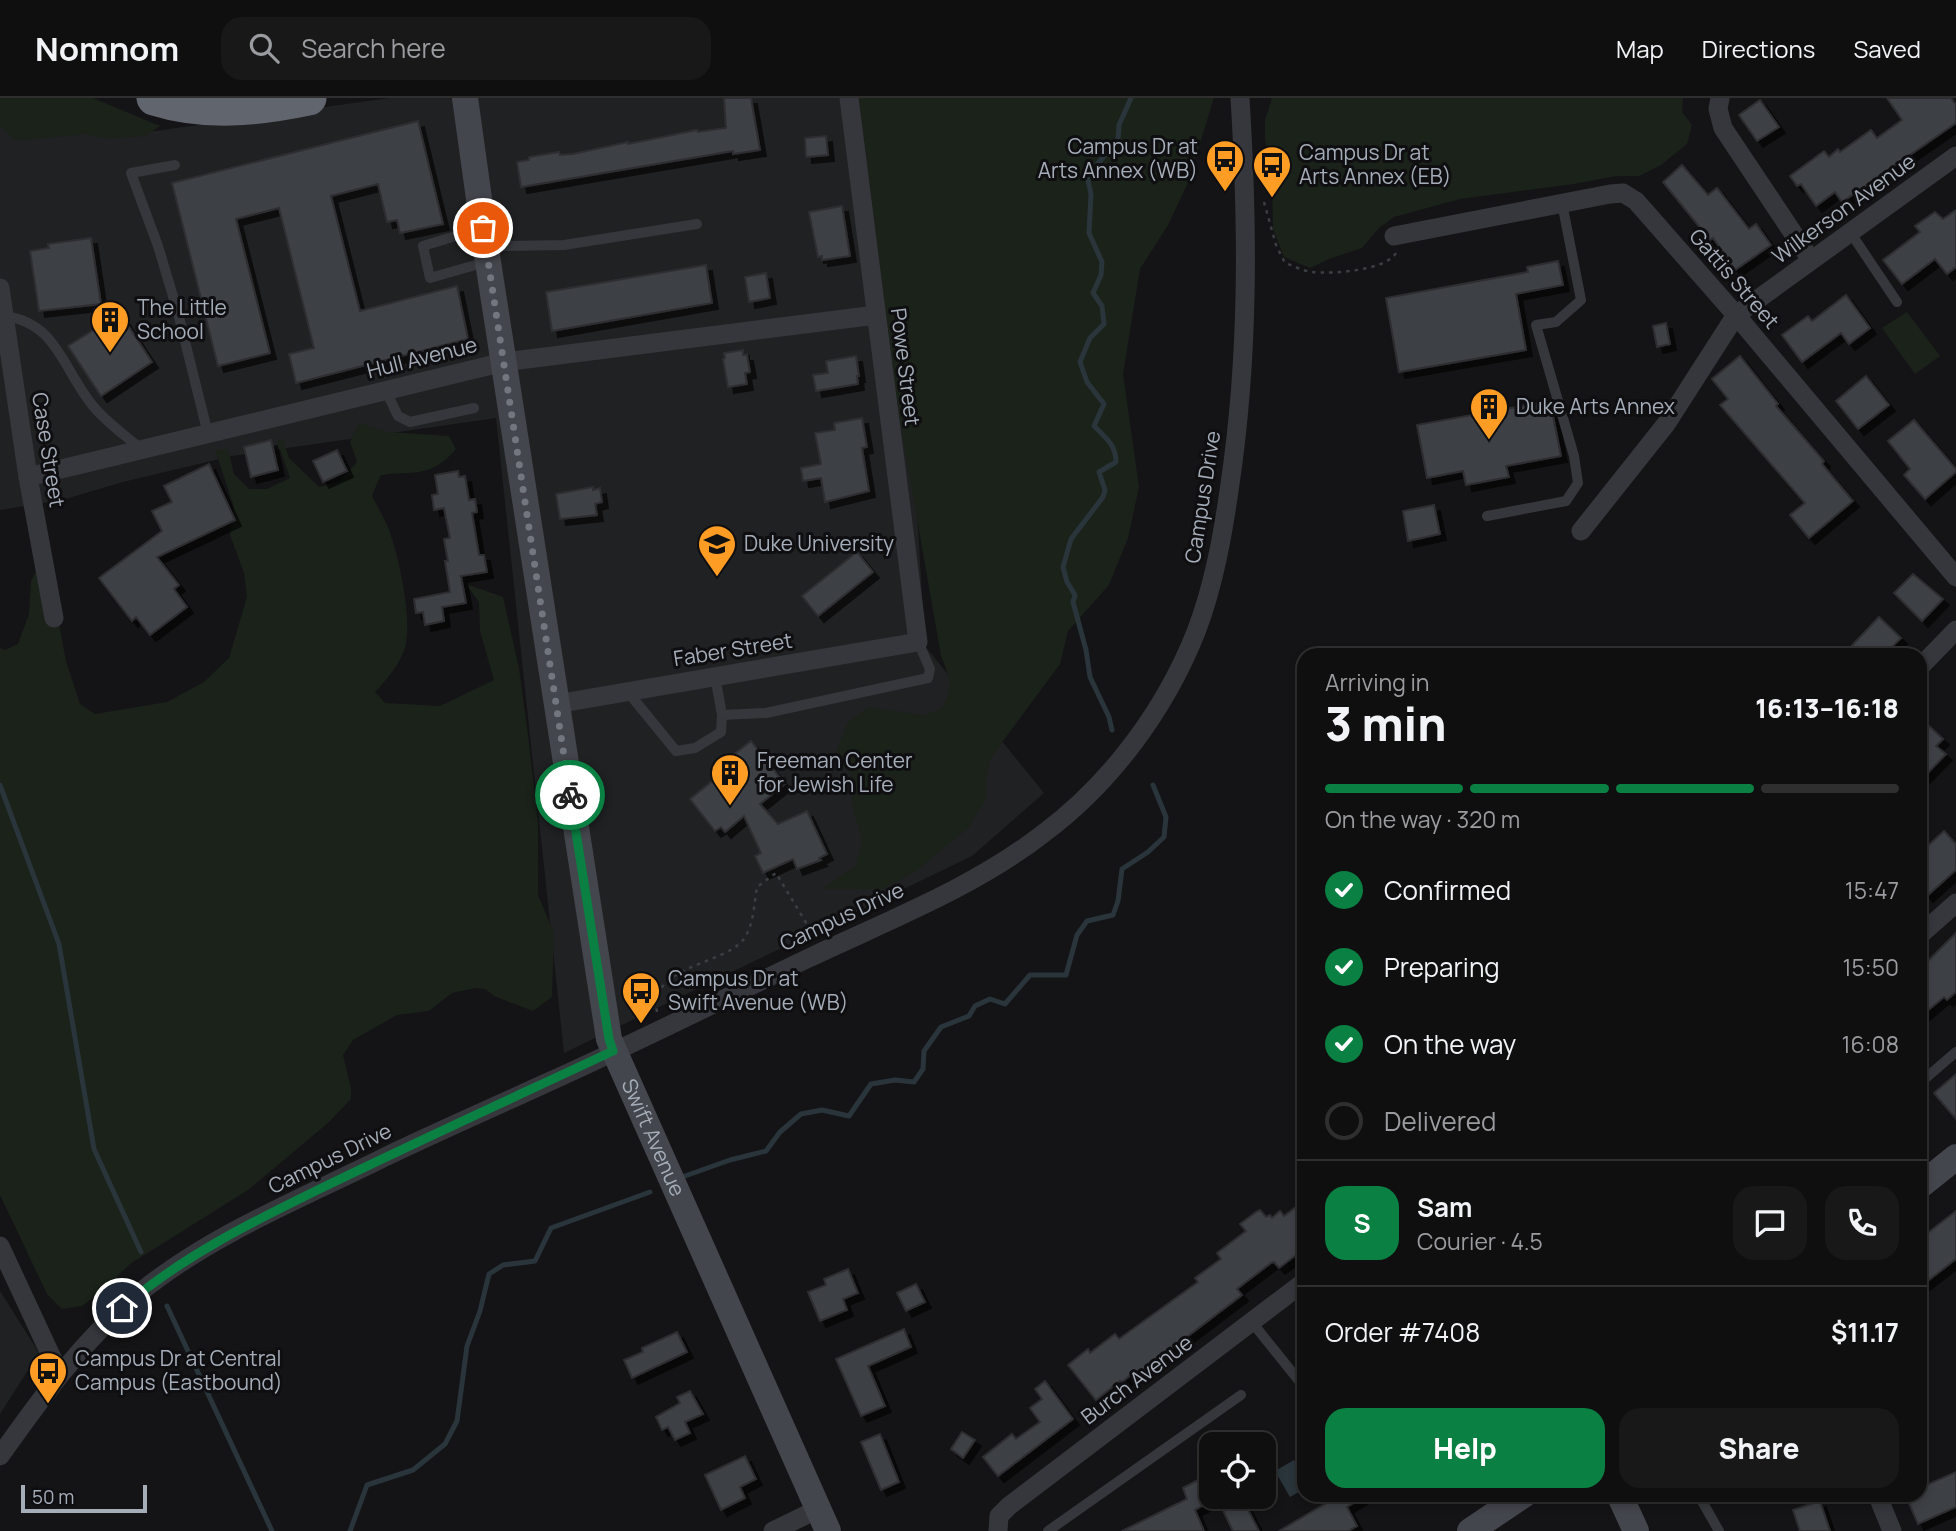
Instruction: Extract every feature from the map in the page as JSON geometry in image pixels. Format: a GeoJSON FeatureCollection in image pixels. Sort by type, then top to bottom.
{"type":"FeatureCollection","features":[{"type":"Feature","properties":{"kind":"highway"},"geometry":{"type":"LineString","coordinates":[[153,98],[172,104],[220,108],[271,106],[309,98]]}},
{"type":"Feature","properties":{"kind":"street","name":"Swift Avenue"},"geometry":{"type":"LineString","coordinates":[[465,98],[485,246],[609,1039],[823,1520]]}},
{"type":"Feature","properties":{"kind":"street","name":"Powe Street"},"geometry":{"type":"LineString","coordinates":[[849,98],[918,642]]}},
{"type":"Feature","properties":{"kind":"street","name":"Campus Drive"},"geometry":{"type":"LineString","coordinates":[[0,1456],[59,1373],[91,1338],[143,1290],[178,1265],[227,1235],[427,1137],[978,876],[1016,854],[1046,832],[1110,771],[1146,723],[1174,678],[1195,635],[1209,593],[1225,519],[1235,450],[1245,336],[1246,193],[1240,98]]}},
{"type":"Feature","properties":{"kind":"street"},"geometry":{"type":"LineString","coordinates":[[1720,98],[1718,109],[1723,128],[1811,260]]}},
{"type":"Feature","properties":{"kind":"street","name":"Wilkerson Avenue"},"geometry":{"type":"LineString","coordinates":[[1581,531],[1666,424],[1736,315],[1956,156]]}},
{"type":"Feature","properties":{"kind":"street","name":"Gattis Street"},"geometry":{"type":"LineString","coordinates":[[1394,236],[1623,193],[1636,201],[1736,315],[1956,578]]}},
{"type":"Feature","properties":{"kind":"street","name":"Case Street"},"geometry":{"type":"LineString","coordinates":[[0,288],[28,477],[54,618]]}},
{"type":"Feature","properties":{"kind":"street","name":"Hull Avenue"},"geometry":{"type":"LineString","coordinates":[[28,477],[503,362],[876,315]]}},
{"type":"Feature","properties":{"kind":"street"},"geometry":{"type":"LineString","coordinates":[[1927,660],[1956,630]]}},
{"type":"Feature","properties":{"kind":"street","name":"Faber Street"},"geometry":{"type":"LineString","coordinates":[[556,704],[918,642]]}},
{"type":"Feature","properties":{"kind":"street"},"geometry":{"type":"LineString","coordinates":[[1927,929],[1956,903]]}},
{"type":"Feature","properties":{"kind":"street"},"geometry":{"type":"LineString","coordinates":[[1927,1179],[1956,1157]]}},
{"type":"Feature","properties":{"kind":"street"},"geometry":{"type":"LineString","coordinates":[[0,1246],[59,1373]]}},
{"type":"Feature","properties":{"kind":"street","name":"Burch Avenue"},"geometry":{"type":"LineString","coordinates":[[998,1524],[1009,1506],[1297,1287]]}},
{"type":"Feature","properties":{"kind":"street"},"geometry":{"type":"LineString","coordinates":[[1470,1531],[1513,1502]]}},
{"type":"Feature","properties":{"kind":"street"},"geometry":{"type":"LineString","coordinates":[[1623,1502],[1636,1531]]}},
{"type":"Feature","properties":{"kind":"street"},"geometry":{"type":"LineString","coordinates":[[1880,1502],[1892,1531]]}},
{"type":"Feature","properties":{"kind":"street"},"geometry":{"type":"LineString","coordinates":[[773,1531],[823,1520]]}},
{"type":"Feature","properties":{"kind":"lane"},"geometry":{"type":"LineString","coordinates":[[175,165],[131,173],[166,273],[208,434]]}},
{"type":"Feature","properties":{"kind":"lane"},"geometry":{"type":"LineString","coordinates":[[1488,516],[1566,501],[1578,483],[1574,456],[1536,326],[1556,322],[1581,300],[1562,203]]}},
{"type":"Feature","properties":{"kind":"lane"},"geometry":{"type":"LineString","coordinates":[[485,246],[430,278],[423,246],[485,246],[564,246],[697,224]]}},
{"type":"Feature","properties":{"kind":"lane"},"geometry":{"type":"LineString","coordinates":[[1850,232],[1898,302]]}},
{"type":"Feature","properties":{"kind":"lane"},"geometry":{"type":"LineString","coordinates":[[4,316],[21,318],[42,331],[94,407],[142,450]]}},
{"type":"Feature","properties":{"kind":"lane"},"geometry":{"type":"LineString","coordinates":[[386,391],[398,416],[410,422],[474,408]]}},
{"type":"Feature","properties":{"kind":"lane"},"geometry":{"type":"LineString","coordinates":[[722,715],[766,713],[928,678],[930,669],[918,642]]}},
{"type":"Feature","properties":{"kind":"lane"},"geometry":{"type":"LineString","coordinates":[[627,691],[676,751],[695,748],[721,732],[722,715],[715,676]]}},
{"type":"Feature","properties":{"kind":"lane"},"geometry":{"type":"LineString","coordinates":[[1927,1077],[1956,1052]]}},
{"type":"Feature","properties":{"kind":"lane"},"geometry":{"type":"LineString","coordinates":[[1251,1321],[1297,1378]]}},
{"type":"Feature","properties":{"kind":"lane"},"geometry":{"type":"LineString","coordinates":[[1048,1531],[1241,1395]]}},
{"type":"Feature","properties":{"kind":"lane"},"geometry":{"type":"LineString","coordinates":[[1703,1502],[1719,1531]]}},
{"type":"Feature","properties":{"kind":"path"},"geometry":{"type":"LineString","coordinates":[[1263,201],[1276,245],[1286,263],[1310,272],[1373,267],[1388,262],[1396,254],[1399,245],[1394,236]]}},
{"type":"Feature","properties":{"kind":"path"},"geometry":{"type":"LineString","coordinates":[[659,1015],[657,996],[664,985],[680,973],[742,941],[749,930],[757,887],[776,873],[816,940]]}},
{"type":"Feature","properties":{"kind":"shaded area","name":"Duke University"},"geometry":{"type":"Polygon","coordinates":[[[0,98],[148,132],[389,98],[895,98],[925,646],[1044,793],[972,856],[564,1053],[496,418],[232,456],[123,482],[62,500],[0,510],[0,98]]]}},
{"type":"Feature","properties":{"kind":"shaded area"},"geometry":{"type":"Polygon","coordinates":[[[0,98],[93,98],[160,126],[145,136],[108,139],[86,134],[13,139],[0,126],[0,98]]]}},
{"type":"Feature","properties":{"kind":"shaded area"},"geometry":{"type":"Polygon","coordinates":[[[859,98],[1214,98],[1187,185],[1168,225],[1140,269],[1123,374],[1139,487],[1128,538],[1109,585],[1068,631],[1060,664],[992,756],[986,777],[986,799],[969,827],[916,871],[882,889],[822,889],[856,866],[862,840],[853,809],[850,773],[834,758],[848,722],[869,707],[922,715],[940,710],[949,690],[897,404],[859,98]]]}},
{"type":"Feature","properties":{"kind":"shaded area"},"geometry":{"type":"Polygon","coordinates":[[[1272,98],[1683,98],[1682,112],[1692,125],[1687,144],[1661,165],[1639,176],[1616,176],[1460,199],[1394,217],[1380,227],[1362,248],[1310,268],[1284,257],[1273,229],[1272,182],[1265,139],[1265,120],[1272,98]]]}},
{"type":"Feature","properties":{"kind":"shaded area"},"geometry":{"type":"Polygon","coordinates":[[[1907,312],[1940,356],[1915,374],[1882,328],[1907,312]]]}},
{"type":"Feature","properties":{"kind":"shaded area"},"geometry":{"type":"Polygon","coordinates":[[[359,423],[388,432],[449,436],[456,449],[432,468],[380,476],[372,496],[393,542],[404,592],[407,627],[401,658],[375,692],[385,703],[440,706],[494,680],[480,631],[479,602],[466,584],[503,597],[519,668],[529,743],[538,821],[538,895],[554,933],[552,997],[533,1011],[494,996],[485,989],[452,993],[429,1011],[397,1015],[353,1040],[343,1055],[351,1099],[328,1123],[248,1190],[130,1264],[82,1306],[62,1309],[47,1294],[0,1195],[0,648],[5,650],[18,644],[29,614],[31,581],[38,567],[49,571],[66,661],[80,704],[95,714],[167,702],[204,682],[229,658],[247,597],[244,573],[230,535],[234,507],[215,450],[228,449],[234,474],[249,489],[267,489],[290,478],[277,441],[283,439],[289,458],[319,487],[339,482],[357,462],[350,442],[359,423]]]}},
{"type":"Feature","properties":{"kind":"shaded area"},"geometry":{"type":"Polygon","coordinates":[[[0,1291],[39,1353],[0,1414],[0,1291]]]}},
{"type":"Feature","properties":{"kind":"shaded area"},"geometry":{"type":"Polygon","coordinates":[[[1294,1460],[1297,1465],[1297,1493],[1290,1497],[1276,1470],[1294,1460]]]}},
{"type":"Feature","properties":{"kind":"building"},"geometry":{"type":"Polygon","coordinates":[[[724,98],[751,98],[760,150],[733,154],[733,151],[521,187],[517,162],[529,160],[529,157],[559,152],[560,155],[573,154],[697,130],[726,128],[724,98]]]}},
{"type":"Feature","properties":{"kind":"building"},"geometry":{"type":"Polygon","coordinates":[[[1887,98],[1951,98],[1956,105],[1956,123],[1842,202],[1835,192],[1816,206],[1801,184],[1797,186],[1790,176],[1824,151],[1829,157],[1871,130],[1877,138],[1902,120],[1887,98]]]}},
{"type":"Feature","properties":{"kind":"building"},"geometry":{"type":"Polygon","coordinates":[[[1760,100],[1779,127],[1757,141],[1739,115],[1760,100]]]}},
{"type":"Feature","properties":{"kind":"building"},"geometry":{"type":"Polygon","coordinates":[[[418,121],[443,224],[400,233],[397,220],[387,222],[378,184],[331,196],[360,311],[457,286],[468,339],[296,383],[289,354],[314,348],[279,208],[236,219],[270,353],[218,366],[172,183],[418,121]]]}},
{"type":"Feature","properties":{"kind":"building"},"geometry":{"type":"Polygon","coordinates":[[[826,136],[828,155],[806,157],[805,138],[826,136]]]}},
{"type":"Feature","properties":{"kind":"building"},"geometry":{"type":"Polygon","coordinates":[[[1682,165],[1708,195],[1717,188],[1749,229],[1756,224],[1771,245],[1735,270],[1713,238],[1710,240],[1663,182],[1682,165]]]}},
{"type":"Feature","properties":{"kind":"building"},"geometry":{"type":"Polygon","coordinates":[[[842,206],[850,256],[822,260],[822,256],[818,257],[809,212],[842,206]]]}},
{"type":"Feature","properties":{"kind":"building"},"geometry":{"type":"Polygon","coordinates":[[[1956,210],[1956,267],[1947,274],[1935,259],[1902,284],[1883,260],[1920,232],[1915,226],[1935,212],[1943,219],[1956,210]]]}},
{"type":"Feature","properties":{"kind":"building"},"geometry":{"type":"Polygon","coordinates":[[[91,238],[101,304],[39,311],[30,251],[49,248],[48,244],[91,238]]]}},
{"type":"Feature","properties":{"kind":"building"},"geometry":{"type":"Polygon","coordinates":[[[1558,261],[1563,285],[1516,294],[1526,350],[1399,372],[1386,298],[1528,272],[1527,267],[1558,261]]]}},
{"type":"Feature","properties":{"kind":"building"},"geometry":{"type":"Polygon","coordinates":[[[706,265],[712,303],[552,331],[546,292],[706,265]]]}},
{"type":"Feature","properties":{"kind":"building"},"geometry":{"type":"Polygon","coordinates":[[[766,273],[770,298],[749,302],[745,277],[766,273]]]}},
{"type":"Feature","properties":{"kind":"building"},"geometry":{"type":"Polygon","coordinates":[[[1846,295],[1870,328],[1849,344],[1841,333],[1802,362],[1782,335],[1808,316],[1812,321],[1846,295]]]}},
{"type":"Feature","properties":{"kind":"building","name":"The Little School"},"geometry":{"type":"Polygon","coordinates":[[[120,313],[152,362],[101,396],[68,346],[120,313]]]}},
{"type":"Feature","properties":{"kind":"building"},"geometry":{"type":"Polygon","coordinates":[[[1666,323],[1670,344],[1657,347],[1653,326],[1666,323]]]}},
{"type":"Feature","properties":{"kind":"building"},"geometry":{"type":"Polygon","coordinates":[[[743,350],[743,355],[747,355],[750,372],[745,373],[747,384],[728,387],[724,353],[743,350]]]}},
{"type":"Feature","properties":{"kind":"building"},"geometry":{"type":"Polygon","coordinates":[[[856,356],[858,384],[816,391],[813,375],[828,373],[826,361],[856,356]]]}},
{"type":"Feature","properties":{"kind":"building"},"geometry":{"type":"Polygon","coordinates":[[[1740,356],[1778,404],[1776,406],[1824,461],[1822,464],[1853,501],[1809,538],[1790,515],[1805,503],[1720,405],[1728,399],[1712,379],[1740,356]]]}},
{"type":"Feature","properties":{"kind":"building"},"geometry":{"type":"Polygon","coordinates":[[[1866,376],[1889,405],[1858,429],[1836,401],[1866,376]]]}},
{"type":"Feature","properties":{"kind":"building","name":"Duke Arts Annex"},"geometry":{"type":"Polygon","coordinates":[[[1550,401],[1561,456],[1506,466],[1509,477],[1466,485],[1463,471],[1427,478],[1417,425],[1550,401]]]}},
{"type":"Feature","properties":{"kind":"building"},"geometry":{"type":"Polygon","coordinates":[[[862,418],[867,447],[862,448],[869,491],[825,502],[821,478],[803,481],[801,468],[821,464],[815,433],[835,430],[834,423],[862,418]]]}},
{"type":"Feature","properties":{"kind":"building"},"geometry":{"type":"Polygon","coordinates":[[[1914,420],[1956,469],[1956,472],[1925,499],[1904,475],[1910,469],[1888,441],[1914,420]]]}},
{"type":"Feature","properties":{"kind":"building"},"geometry":{"type":"Polygon","coordinates":[[[271,440],[278,470],[251,477],[244,447],[271,440]]]}},
{"type":"Feature","properties":{"kind":"building"},"geometry":{"type":"Polygon","coordinates":[[[337,450],[347,471],[323,482],[313,461],[337,450]]]}},
{"type":"Feature","properties":{"kind":"building"},"geometry":{"type":"Polygon","coordinates":[[[209,464],[235,520],[157,557],[179,585],[174,589],[187,607],[150,635],[136,617],[132,621],[99,578],[162,531],[152,511],[172,502],[164,486],[209,464]]]}},
{"type":"Feature","properties":{"kind":"building"},"geometry":{"type":"Polygon","coordinates":[[[458,471],[459,477],[465,476],[469,500],[475,499],[477,512],[472,513],[479,555],[484,555],[487,572],[461,576],[466,603],[442,607],[444,621],[425,625],[423,612],[416,613],[414,599],[450,592],[444,539],[450,538],[444,508],[434,510],[432,495],[438,494],[435,475],[458,471]]]}},
{"type":"Feature","properties":{"kind":"building"},"geometry":{"type":"Polygon","coordinates":[[[593,487],[593,490],[600,488],[602,502],[595,504],[597,515],[560,519],[556,494],[593,487]]]}},
{"type":"Feature","properties":{"kind":"building"},"geometry":{"type":"Polygon","coordinates":[[[1434,505],[1440,534],[1408,541],[1403,511],[1434,505]]]}},
{"type":"Feature","properties":{"kind":"building"},"geometry":{"type":"Polygon","coordinates":[[[857,552],[873,572],[818,616],[802,596],[857,552]]]}},
{"type":"Feature","properties":{"kind":"building"},"geometry":{"type":"Polygon","coordinates":[[[1913,574],[1943,599],[1922,621],[1894,593],[1913,574]]]}},
{"type":"Feature","properties":{"kind":"building"},"geometry":{"type":"Polygon","coordinates":[[[1879,617],[1901,638],[1891,648],[1850,648],[1879,617]]]}},
{"type":"Feature","properties":{"kind":"building"},"geometry":{"type":"Polygon","coordinates":[[[1927,726],[1943,739],[1936,746],[1946,754],[1927,774],[1927,726]]]}},
{"type":"Feature","properties":{"kind":"building","name":"Freeman Center for Jewish Life"},"geometry":{"type":"Polygon","coordinates":[[[751,741],[785,784],[760,804],[778,824],[807,811],[827,854],[819,858],[821,860],[797,869],[793,859],[763,873],[755,856],[761,853],[744,816],[725,832],[721,827],[715,831],[690,799],[716,778],[711,772],[751,741]]]}},
{"type":"Feature","properties":{"kind":"building"},"geometry":{"type":"Polygon","coordinates":[[[1944,831],[1956,844],[1956,870],[1927,896],[1927,847],[1944,831]]]}},
{"type":"Feature","properties":{"kind":"building"},"geometry":{"type":"Polygon","coordinates":[[[1956,933],[1956,992],[1947,1000],[1944,997],[1927,1011],[1927,962],[1956,933]]]}},
{"type":"Feature","properties":{"kind":"building"},"geometry":{"type":"Polygon","coordinates":[[[1956,1074],[1956,1119],[1934,1093],[1956,1074]]]}},
{"type":"Feature","properties":{"kind":"building"},"geometry":{"type":"Polygon","coordinates":[[[1297,1206],[1297,1254],[1279,1268],[1274,1262],[1271,1263],[1237,1289],[1242,1295],[1134,1377],[1132,1374],[1120,1381],[1096,1400],[1068,1365],[1088,1349],[1090,1353],[1115,1334],[1119,1339],[1198,1282],[1195,1278],[1221,1259],[1217,1253],[1246,1231],[1240,1224],[1256,1212],[1260,1210],[1266,1217],[1270,1215],[1272,1218],[1280,1211],[1284,1216],[1297,1206]]]}},
{"type":"Feature","properties":{"kind":"building"},"geometry":{"type":"Polygon","coordinates":[[[1956,1211],[1956,1259],[1927,1282],[1927,1234],[1956,1211]]]}},
{"type":"Feature","properties":{"kind":"building"},"geometry":{"type":"Polygon","coordinates":[[[848,1269],[858,1293],[843,1299],[847,1310],[820,1321],[808,1292],[826,1285],[824,1279],[848,1269]]]}},
{"type":"Feature","properties":{"kind":"building"},"geometry":{"type":"Polygon","coordinates":[[[916,1284],[925,1302],[906,1311],[897,1293],[916,1284]]]}},
{"type":"Feature","properties":{"kind":"building"},"geometry":{"type":"Polygon","coordinates":[[[904,1329],[911,1347],[868,1366],[885,1406],[861,1416],[836,1359],[904,1329]]]}},
{"type":"Feature","properties":{"kind":"building"},"geometry":{"type":"Polygon","coordinates":[[[677,1332],[687,1352],[632,1378],[624,1360],[643,1352],[642,1348],[677,1332]]]}},
{"type":"Feature","properties":{"kind":"building"},"geometry":{"type":"Polygon","coordinates":[[[1045,1381],[1073,1419],[998,1476],[983,1457],[1012,1434],[1016,1439],[1040,1422],[1030,1408],[1042,1399],[1035,1389],[1045,1381]]]}},
{"type":"Feature","properties":{"kind":"building"},"geometry":{"type":"Polygon","coordinates":[[[690,1391],[703,1414],[685,1422],[690,1433],[675,1440],[668,1427],[662,1430],[656,1417],[680,1403],[677,1397],[690,1391]]]}},
{"type":"Feature","properties":{"kind":"building"},"geometry":{"type":"Polygon","coordinates":[[[962,1432],[975,1440],[963,1458],[951,1449],[962,1432]]]}},
{"type":"Feature","properties":{"kind":"building"},"geometry":{"type":"Polygon","coordinates":[[[880,1434],[899,1482],[881,1490],[861,1442],[880,1434]]]}},
{"type":"Feature","properties":{"kind":"building"},"geometry":{"type":"Polygon","coordinates":[[[745,1456],[756,1479],[740,1487],[745,1498],[721,1510],[705,1475],[745,1456]]]}},
{"type":"Feature","properties":{"kind":"building"},"geometry":{"type":"Polygon","coordinates":[[[1956,1472],[1956,1507],[1918,1524],[1908,1502],[1927,1502],[1927,1485],[1956,1472]]]}},
{"type":"Feature","properties":{"kind":"building"},"geometry":{"type":"Polygon","coordinates":[[[1199,1479],[1199,1508],[1195,1510],[1204,1531],[1122,1531],[1187,1499],[1183,1488],[1199,1479]]]}},
{"type":"Feature","properties":{"kind":"building"},"geometry":{"type":"Polygon","coordinates":[[[1328,1502],[1355,1502],[1347,1507],[1357,1526],[1348,1531],[1279,1531],[1328,1502]]]}},
{"type":"Feature","properties":{"kind":"building"},"geometry":{"type":"Polygon","coordinates":[[[1820,1502],[1830,1531],[1800,1531],[1793,1510],[1820,1502]]]}},
{"type":"Feature","properties":{"kind":"building"},"geometry":{"type":"Polygon","coordinates":[[[1222,1509],[1248,1509],[1259,1531],[1233,1531],[1222,1509]]]}},
{"type":"Feature","properties":{"kind":"waterway"},"geometry":{"type":"LineString","coordinates":[[1112,730],[1109,717],[1090,677],[1073,602],[1075,595],[1067,582],[1063,567],[1071,539],[1103,497],[1105,490],[1099,472],[1116,462],[1112,446],[1094,426],[1104,404],[1087,382],[1080,362],[1090,338],[1104,324],[1102,306],[1093,293],[1101,275],[1102,262],[1089,233],[1091,194],[1087,176],[1118,140],[1119,125],[1131,98]]}},
{"type":"Feature","properties":{"kind":"waterway"},"geometry":{"type":"LineString","coordinates":[[0,785],[59,944],[94,1149],[141,1252]]}},
{"type":"Feature","properties":{"kind":"waterway"},"geometry":{"type":"LineString","coordinates":[[685,1176],[766,1151],[780,1132],[801,1114],[822,1110],[849,1116],[871,1084],[895,1080],[914,1082],[923,1069],[924,1051],[941,1027],[969,1016],[975,1006],[990,999],[1005,1004],[1030,975],[1066,975],[1077,935],[1087,921],[1113,915],[1118,901],[1122,869],[1148,852],[1164,837],[1166,817],[1153,785]]}},
{"type":"Feature","properties":{"kind":"waterway"},"geometry":{"type":"LineString","coordinates":[[350,1531],[367,1485],[413,1470],[445,1444],[457,1421],[467,1346],[480,1311],[489,1274],[503,1265],[535,1261],[551,1228],[650,1192]]}},
{"type":"Feature","properties":{"kind":"waterway"},"geometry":{"type":"LineString","coordinates":[[167,1306],[272,1531]]}},
{"type":"Feature","properties":{"kind":"way so far"},"geometry":{"type":"LineString","coordinates":[[483,228],[570,795]]}},
{"type":"Feature","properties":{"kind":"place","name":"Campus Dr at Arts Annex (WB)"},"geometry":{"type":"Point","coordinates":[1225,193]}},
{"type":"Feature","properties":{"kind":"place","name":"Campus Dr at Arts Annex (EB)"},"geometry":{"type":"Point","coordinates":[1272,199]}},
{"type":"Feature","properties":{"kind":"place","name":"The Little School"},"geometry":{"type":"Point","coordinates":[110,354]}},
{"type":"Feature","properties":{"kind":"place","name":"Duke Arts Annex"},"geometry":{"type":"Point","coordinates":[1489,441]}},
{"type":"Feature","properties":{"kind":"place","name":"Duke University"},"geometry":{"type":"Point","coordinates":[717,578]}},
{"type":"Feature","properties":{"kind":"place","name":"Freeman Center for Jewish Life"},"geometry":{"type":"Point","coordinates":[730,807]}},
{"type":"Feature","properties":{"kind":"place","name":"Campus Dr at Swift Avenue (WB)"},"geometry":{"type":"Point","coordinates":[641,1025]}},
{"type":"Feature","properties":{"kind":"place","name":"Campus Dr at Central Campus (Eastbound)"},"geometry":{"type":"Point","coordinates":[48,1405]}},
{"type":"Feature","properties":{"kind":"route"},"geometry":{"type":"LineString","coordinates":[[122,1308],[178,1265],[227,1235],[427,1137],[613,1051],[570,795]]}}]}
